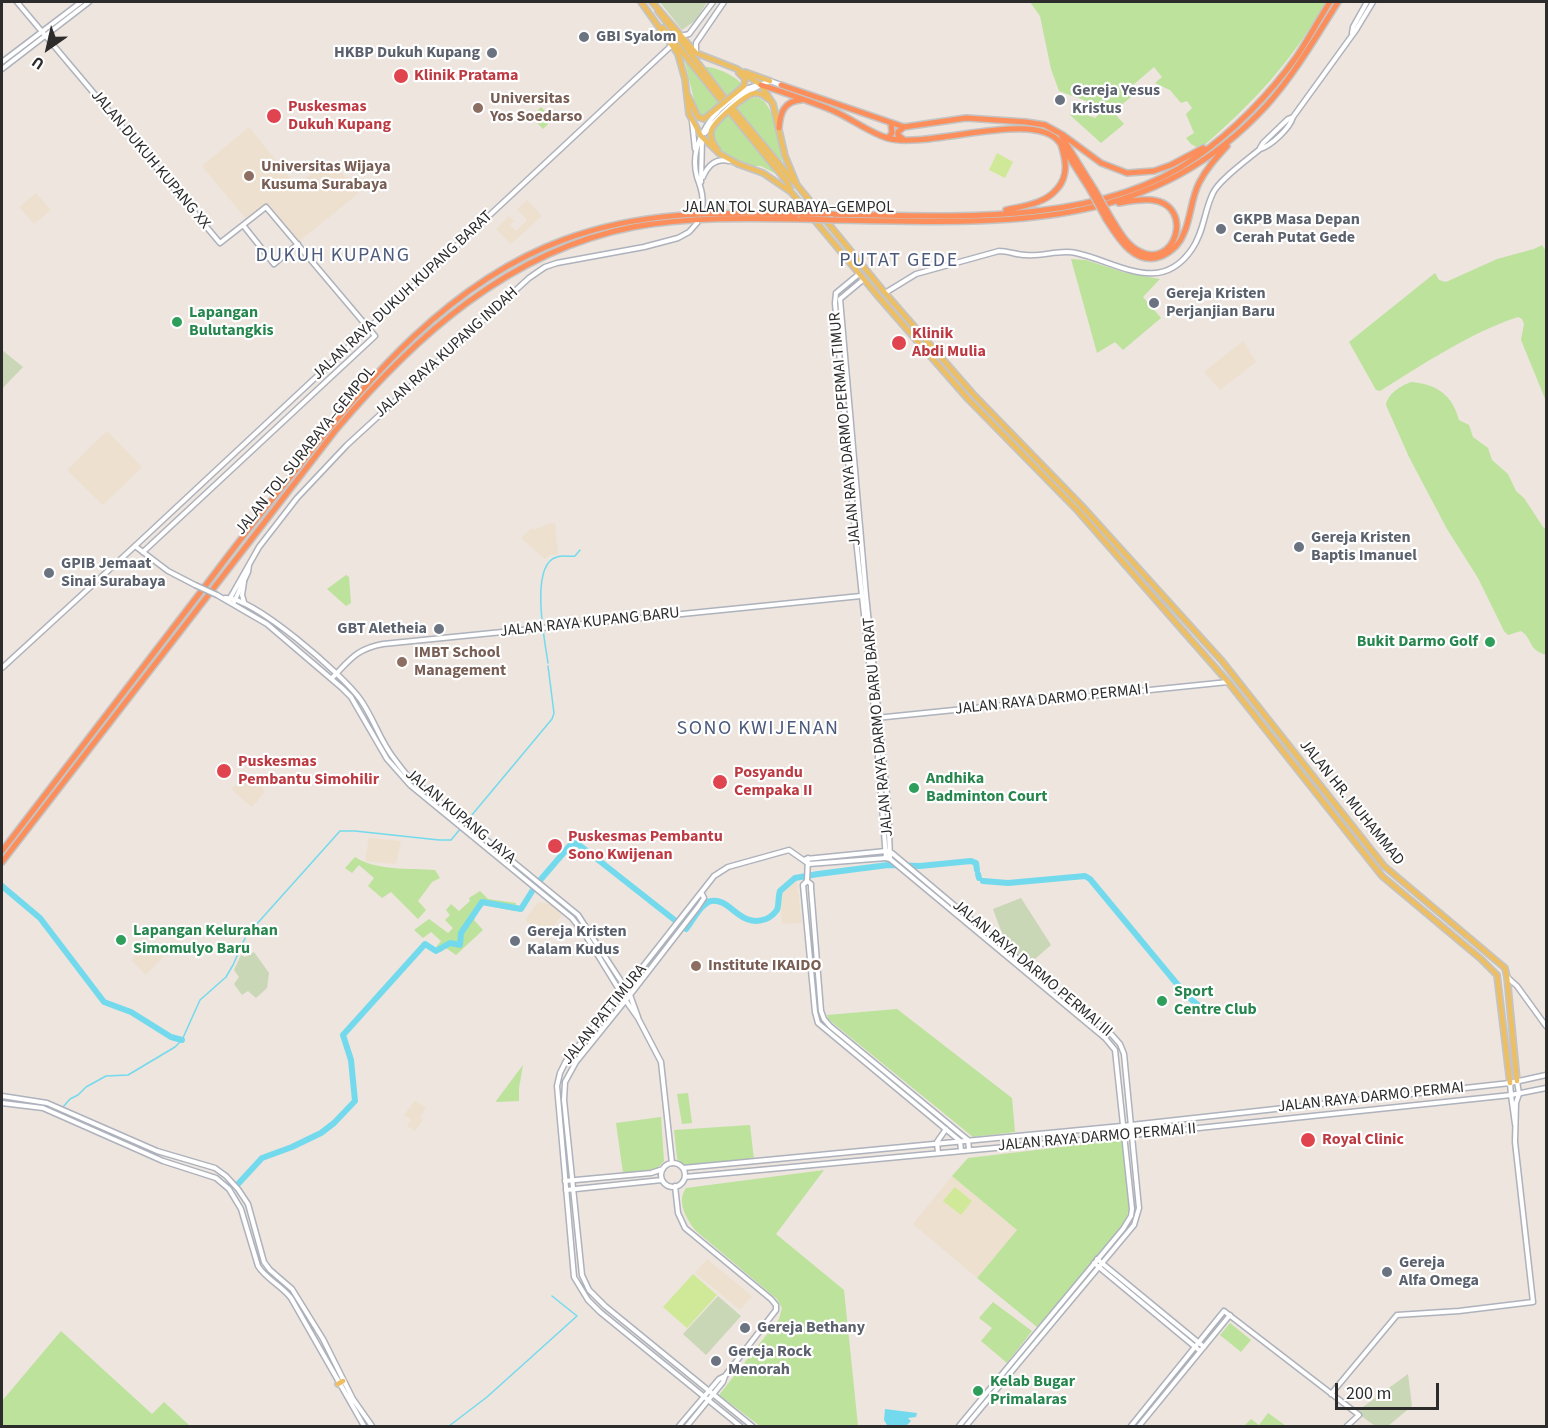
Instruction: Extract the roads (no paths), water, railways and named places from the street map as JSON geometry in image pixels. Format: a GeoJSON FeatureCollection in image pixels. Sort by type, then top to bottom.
{"type":"FeatureCollection","features":[{"type":"Feature","properties":{"kind":"highway","name":"JALAN TOL SURABAYA–GEMPOL"},"geometry":{"type":"LineString","coordinates":[[2,862],[335,431],[377,382],[424,336],[491,285],[527,264],[572,244],[652,224],[828,214],[990,214],[1061,208],[1131,190],[1195,158],[1246,114],[1297,55],[1330,2]]}},
{"type":"Feature","properties":{"kind":"highway","name":"JALAN TOL SURABAYA–GEMPOL"},"geometry":{"type":"LineString","coordinates":[[2,851],[345,408],[417,334],[460,299],[498,273],[545,248],[603,228],[650,218],[697,213],[800,216],[833,220],[983,221],[1030,218],[1100,207],[1166,182],[1212,154],[1240,132],[1280,89],[1338,2]]}},
{"type":"Feature","properties":{"kind":"highway"},"geometry":{"type":"LineString","coordinates":[[761,85],[835,112],[888,138],[906,141],[1024,128],[1047,133],[1060,143],[1092,190]]}},
{"type":"Feature","properties":{"kind":"highway"},"geometry":{"type":"LineString","coordinates":[[782,85],[904,127]]}},
{"type":"Feature","properties":{"kind":"highway"},"geometry":{"type":"LineString","coordinates":[[779,128],[780,116],[787,104],[801,100],[812,103]]}},
{"type":"Feature","properties":{"kind":"highway"},"geometry":{"type":"LineString","coordinates":[[906,141],[898,135],[899,130],[904,127],[966,118],[1035,123],[1045,125],[1059,133],[1101,163],[1127,173],[1154,171],[1171,165],[1218,140]]}},
{"type":"Feature","properties":{"kind":"highway"},"geometry":{"type":"LineString","coordinates":[[888,138],[892,132],[891,123]]}},
{"type":"Feature","properties":{"kind":"highway"},"geometry":{"type":"LineString","coordinates":[[1059,133],[1117,237],[1134,254],[1150,259],[1170,252],[1180,242],[1197,186],[1207,168],[1240,132]]}},
{"type":"Feature","properties":{"kind":"highway"},"geometry":{"type":"LineString","coordinates":[[990,214],[1040,201],[1058,189],[1065,174],[1066,165],[1060,143]]}},
{"type":"Feature","properties":{"kind":"highway"},"geometry":{"type":"LineString","coordinates":[[1100,207],[1134,201],[1160,202],[1173,213],[1177,223],[1175,238],[1165,250],[1157,254],[1143,253],[1130,245],[1108,218]]}},
{"type":"Feature","properties":{"kind":"main road"},"geometry":{"type":"LineString","coordinates":[[641,2],[672,45],[680,61],[692,121],[697,130],[720,154],[738,165],[763,173],[791,192]]}},
{"type":"Feature","properties":{"kind":"main road"},"geometry":{"type":"LineString","coordinates":[[649,13],[722,98],[661,17],[654,4]]}},
{"type":"Feature","properties":{"kind":"main road"},"geometry":{"type":"LineString","coordinates":[[654,4],[696,53],[770,81]]}},
{"type":"Feature","properties":{"kind":"main road"},"geometry":{"type":"LineString","coordinates":[[687,95],[698,117],[703,119],[706,117],[745,84],[743,76],[727,66]]}},
{"type":"Feature","properties":{"kind":"main road"},"geometry":{"type":"LineString","coordinates":[[737,69],[761,85],[774,108],[785,156],[797,185]]}},
{"type":"Feature","properties":{"kind":"main road"},"geometry":{"type":"LineString","coordinates":[[720,154],[713,144],[711,131],[731,109],[757,93],[767,98],[774,108]]}},
{"type":"Feature","properties":{"kind":"main road"},"geometry":{"type":"LineString","coordinates":[[791,192],[787,182],[733,112],[797,185]]}},
{"type":"Feature","properties":{"kind":"main road"},"geometry":{"type":"LineString","coordinates":[[697,130],[705,127]]}},
{"type":"Feature","properties":{"kind":"main road","name":"JALAN HR. MUHAMMAD"},"geometry":{"type":"LineString","coordinates":[[797,185],[885,293],[974,394],[1033,454],[1222,661],[1384,866],[1499,962],[1505,968],[1507,977]]}},
{"type":"Feature","properties":{"kind":"main road","name":"JALAN HR. MUHAMMAD"},"geometry":{"type":"LineString","coordinates":[[791,192],[968,399],[1078,511],[1228,682],[1382,876],[1497,975],[1510,1083]]}},
{"type":"Feature","properties":{"kind":"main road"},"geometry":{"type":"LineString","coordinates":[[968,399],[974,394]]}},
{"type":"Feature","properties":{"kind":"main road"},"geometry":{"type":"LineString","coordinates":[[1116,554],[1121,549]]}},
{"type":"Feature","properties":{"kind":"main road"},"geometry":{"type":"LineString","coordinates":[[1263,724],[1269,720]]}},
{"type":"Feature","properties":{"kind":"main road"},"geometry":{"type":"LineString","coordinates":[[1309,783],[1315,778]]}},
{"type":"Feature","properties":{"kind":"main road"},"geometry":{"type":"LineString","coordinates":[[1317,792],[1323,787]]}},
{"type":"Feature","properties":{"kind":"main road"},"geometry":{"type":"LineString","coordinates":[[1411,901],[1416,898],[1417,894]]}},
{"type":"Feature","properties":{"kind":"main road"},"geometry":{"type":"LineString","coordinates":[[1507,977],[1517,1081]]}},
{"type":"Feature","properties":{"kind":"street","name":"JALAN DUKUH KUPANG XX"},"geometry":{"type":"LineString","coordinates":[[17,2],[220,243],[266,207],[298,244]]}},
{"type":"Feature","properties":{"kind":"street"},"geometry":{"type":"LineString","coordinates":[[2,62],[81,2]]}},
{"type":"Feature","properties":{"kind":"street"},"geometry":{"type":"LineString","coordinates":[[2,69],[89,2]]}},
{"type":"Feature","properties":{"kind":"street"},"geometry":{"type":"LineString","coordinates":[[681,36],[689,34],[712,2]]}},
{"type":"Feature","properties":{"kind":"street"},"geometry":{"type":"LineString","coordinates":[[696,53],[696,43],[724,2]]}},
{"type":"Feature","properties":{"kind":"street"},"geometry":{"type":"LineString","coordinates":[[1352,34],[1353,27],[1367,2]]}},
{"type":"Feature","properties":{"kind":"street"},"geometry":{"type":"LineString","coordinates":[[885,293],[916,274],[999,251],[1027,256],[1074,252],[1140,273],[1152,274],[1173,269],[1185,258],[1198,239],[1215,190],[1291,123],[1373,2]]}},
{"type":"Feature","properties":{"kind":"street"},"geometry":{"type":"LineString","coordinates":[[696,25],[699,30],[705,31]]}},
{"type":"Feature","properties":{"kind":"street","name":"JALAN RAYA DUKUH KUPANG BARAT"},"geometry":{"type":"LineString","coordinates":[[2,668],[672,45]]}},
{"type":"Feature","properties":{"kind":"street"},"geometry":{"type":"LineString","coordinates":[[746,88],[748,76]]}},
{"type":"Feature","properties":{"kind":"street"},"geometry":{"type":"LineString","coordinates":[[703,177],[702,136],[729,106],[761,85],[770,81],[782,85]]}},
{"type":"Feature","properties":{"kind":"street"},"geometry":{"type":"LineString","coordinates":[[696,158],[697,147],[705,127],[721,109],[746,88],[761,85]]}},
{"type":"Feature","properties":{"kind":"street"},"geometry":{"type":"LineString","coordinates":[[692,121],[697,177],[701,183]]}},
{"type":"Feature","properties":{"kind":"street"},"geometry":{"type":"LineString","coordinates":[[702,209],[701,183],[709,166],[716,161],[727,160],[738,165]]}},
{"type":"Feature","properties":{"kind":"street","name":"JALAN RAYA KUPANG INDAH"},"geometry":{"type":"LineString","coordinates":[[231,600],[259,547],[286,512],[347,446],[537,271],[557,263],[644,247],[678,238],[689,232],[697,223]]}},
{"type":"Feature","properties":{"kind":"street"},"geometry":{"type":"LineString","coordinates":[[243,225],[274,264],[298,244],[368,328]]}},
{"type":"Feature","properties":{"kind":"street","name":"JALAN RAYA DARMO PERMAI TIMUR"},"geometry":{"type":"LineString","coordinates":[[859,274],[834,298],[864,596]]}},
{"type":"Feature","properties":{"kind":"street","name":"JALAN RAYA DARMO PERMAI TIMUR"},"geometry":{"type":"LineString","coordinates":[[846,409],[840,299],[864,279]]}},
{"type":"Feature","properties":{"kind":"street","name":"JALAN RAYA DUKUH KUPANG BARAT"},"geometry":{"type":"LineString","coordinates":[[143,552],[375,336],[368,328]]}},
{"type":"Feature","properties":{"kind":"street"},"geometry":{"type":"LineString","coordinates":[[327,367],[334,375]]}},
{"type":"Feature","properties":{"kind":"street"},"geometry":{"type":"LineString","coordinates":[[239,448],[246,456]]}},
{"type":"Feature","properties":{"kind":"street"},"geometry":{"type":"LineString","coordinates":[[220,467],[226,474]]}},
{"type":"Feature","properties":{"kind":"street"},"geometry":{"type":"LineString","coordinates":[[184,501],[190,508]]}},
{"type":"Feature","properties":{"kind":"street","name":"JALAN KUPANG JAYA"},"geometry":{"type":"LineString","coordinates":[[135,546],[168,571],[217,595],[245,604],[300,641],[336,674],[361,700],[397,772],[580,926],[638,1018]]}},
{"type":"Feature","properties":{"kind":"street","name":"JALAN RAYA KUPANG INDAH"},"geometry":{"type":"LineString","coordinates":[[231,600],[244,582],[250,565]]}},
{"type":"Feature","properties":{"kind":"street"},"geometry":{"type":"LineString","coordinates":[[244,582],[242,595],[245,604]]}},
{"type":"Feature","properties":{"kind":"street","name":"JALAN RAYA KUPANG BARU"},"geometry":{"type":"LineString","coordinates":[[332,678],[357,652],[368,646],[864,596]]}},
{"type":"Feature","properties":{"kind":"street","name":"JALAN RAYA DARMO BARU BARAT"},"geometry":{"type":"LineString","coordinates":[[864,596],[877,718],[888,858]]}},
{"type":"Feature","properties":{"kind":"street","name":"JALAN KUPANG JAYA"},"geometry":{"type":"LineString","coordinates":[[231,600],[267,624],[332,678],[351,697],[385,750],[406,774],[578,915],[626,988],[638,1018]]}},
{"type":"Feature","properties":{"kind":"street"},"geometry":{"type":"LineString","coordinates":[[296,647],[300,641]]}},
{"type":"Feature","properties":{"kind":"street","name":"JALAN RAYA DARMO PERMAI I"},"geometry":{"type":"LineString","coordinates":[[877,718],[1228,682]]}},
{"type":"Feature","properties":{"kind":"street"},"geometry":{"type":"LineString","coordinates":[[429,801],[433,796]]}},
{"type":"Feature","properties":{"kind":"street","name":"JALAN PATTIMURA"},"geometry":{"type":"LineString","coordinates":[[740,1426],[600,1312],[579,1288],[573,1274],[556,1094],[560,1073],[567,1061],[717,873],[728,867],[789,850],[806,859]]}},
{"type":"Feature","properties":{"kind":"street"},"geometry":{"type":"LineString","coordinates":[[888,851],[806,859],[807,878],[803,885],[815,1012],[821,1027],[960,1141],[961,1150]]}},
{"type":"Feature","properties":{"kind":"street","name":"JALAN RAYA DARMO PERMAI III"},"geometry":{"type":"LineString","coordinates":[[888,851],[1112,1035],[1120,1044],[1124,1054],[1137,1217],[1129,1232],[966,1426]]}},
{"type":"Feature","properties":{"kind":"street"},"geometry":{"type":"LineString","coordinates":[[808,864],[888,858]]}},
{"type":"Feature","properties":{"kind":"street","name":"JALAN RAYA DARMO PERMAI III"},"geometry":{"type":"LineString","coordinates":[[888,858],[1105,1038],[1115,1050],[1131,1216],[959,1426]]}},
{"type":"Feature","properties":{"kind":"street"},"geometry":{"type":"LineString","coordinates":[[519,874],[522,869]]}},
{"type":"Feature","properties":{"kind":"street"},"geometry":{"type":"LineString","coordinates":[[807,878],[812,888],[821,1011],[826,1023],[968,1140],[969,1149]]}},
{"type":"Feature","properties":{"kind":"street","name":"JALAN PATTIMURA"},"geometry":{"type":"LineString","coordinates":[[702,894],[704,898],[684,927],[576,1062],[565,1083],[565,1114],[582,1275],[589,1290],[752,1426]]}},
{"type":"Feature","properties":{"kind":"street"},"geometry":{"type":"LineString","coordinates":[[998,950],[1002,945]]}},
{"type":"Feature","properties":{"kind":"street"},"geometry":{"type":"LineString","coordinates":[[808,950],[816,950]]}},
{"type":"Feature","properties":{"kind":"street"},"geometry":{"type":"LineString","coordinates":[[1507,977],[1517,986],[1546,1026]]}},
{"type":"Feature","properties":{"kind":"street"},"geometry":{"type":"LineString","coordinates":[[1055,998],[1059,993]]}},
{"type":"Feature","properties":{"kind":"street"},"geometry":{"type":"LineString","coordinates":[[638,1018],[662,1067],[672,1163]]}},
{"type":"Feature","properties":{"kind":"street","name":"JALAN RAYA DARMO PERMAI"},"geometry":{"type":"LineString","coordinates":[[1232,1114],[1510,1083],[1546,1075]]}},
{"type":"Feature","properties":{"kind":"street"},"geometry":{"type":"LineString","coordinates":[[1331,1394],[1397,1315],[1459,1311],[1533,1302],[1515,1142],[1519,1094],[1517,1081]]}},
{"type":"Feature","properties":{"kind":"street"},"geometry":{"type":"LineString","coordinates":[[1510,1083],[1515,1124]]}},
{"type":"Feature","properties":{"kind":"street","name":"JALAN RAYA DARMO PERMAI"},"geometry":{"type":"LineString","coordinates":[[1233,1125],[1511,1095],[1546,1088]]}},
{"type":"Feature","properties":{"kind":"street"},"geometry":{"type":"LineString","coordinates":[[2,1096],[47,1103],[174,1157],[215,1168],[231,1180],[248,1204],[262,1257],[267,1266],[288,1284],[322,1340],[341,1383],[372,1426]]}},
{"type":"Feature","properties":{"kind":"street"},"geometry":{"type":"LineString","coordinates":[[1373,1098],[1373,1109]]}},
{"type":"Feature","properties":{"kind":"street"},"geometry":{"type":"LineString","coordinates":[[2,1103],[43,1108],[169,1163],[211,1176],[229,1189],[241,1209],[261,1272],[280,1286],[296,1307],[364,1426]]}},
{"type":"Feature","properties":{"kind":"street","name":"JALAN RAYA DARMO PERMAI II"},"geometry":{"type":"LineString","coordinates":[[683,1168],[1232,1114]]}},
{"type":"Feature","properties":{"kind":"street","name":"JALAN RAYA DARMO PERMAI II"},"geometry":{"type":"LineString","coordinates":[[685,1178],[1233,1125]]}},
{"type":"Feature","properties":{"kind":"street"},"geometry":{"type":"LineString","coordinates":[[938,1153],[936,1144],[946,1129]]}},
{"type":"Feature","properties":{"kind":"street"},"geometry":{"type":"LineString","coordinates":[[926,1145],[928,1154]]}},
{"type":"Feature","properties":{"kind":"street"},"geometry":{"type":"LineString","coordinates":[[169,1163],[174,1157]]}},
{"type":"Feature","properties":{"kind":"street"},"geometry":{"type":"LineString","coordinates":[[768,1160],[769,1170]]}},
{"type":"Feature","properties":{"kind":"street"},"geometry":{"type":"LineString","coordinates":[[565,1181],[651,1173],[672,1163],[683,1168],[685,1178],[683,1182],[675,1186],[666,1184],[663,1179],[663,1169]]}},
{"type":"Feature","properties":{"kind":"street"},"geometry":{"type":"LineString","coordinates":[[632,1174],[633,1182]]}},
{"type":"Feature","properties":{"kind":"street"},"geometry":{"type":"LineString","coordinates":[[566,1190],[663,1179]]}},
{"type":"Feature","properties":{"kind":"street"},"geometry":{"type":"LineString","coordinates":[[675,1186],[678,1213],[685,1228],[776,1305],[774,1314],[687,1426]]}},
{"type":"Feature","properties":{"kind":"street"},"geometry":{"type":"LineString","coordinates":[[1096,1261],[1102,1263],[1204,1347]]}},
{"type":"Feature","properties":{"kind":"street"},"geometry":{"type":"LineString","coordinates":[[1096,1261],[1099,1268],[1200,1352]]}},
{"type":"Feature","properties":{"kind":"street"},"geometry":{"type":"LineString","coordinates":[[296,1307],[301,1304]]}},
{"type":"Feature","properties":{"kind":"street"},"geometry":{"type":"LineString","coordinates":[[1131,1426],[1224,1311],[1359,1415],[1347,1426]]}},
{"type":"Feature","properties":{"kind":"street"},"geometry":{"type":"LineString","coordinates":[[1139,1426],[1230,1315]]}},
{"type":"Feature","properties":{"kind":"street"},"geometry":{"type":"LineString","coordinates":[[679,1426],[706,1399]]}},
{"type":"Feature","properties":{"kind":"water"},"geometry":{"type":"Polygon","coordinates":[[[885,1409],[917,1413],[916,1417],[908,1418],[911,1421],[907,1425],[887,1425],[884,1420],[885,1409]]]}},
{"type":"Feature","properties":{"kind":"waterway"},"geometry":{"type":"LineString","coordinates":[[548,663],[541,605],[543,574],[548,563],[557,557],[575,556],[580,550]]}},
{"type":"Feature","properties":{"kind":"waterway"},"geometry":{"type":"LineString","coordinates":[[63,1107],[86,1087],[106,1076],[128,1075],[175,1047],[182,1040],[200,1000],[226,977],[246,936],[340,831],[451,840],[552,719],[554,713],[548,666]]}},
{"type":"Feature","properties":{"kind":"waterway"},"geometry":{"type":"LineString","coordinates":[[238,1184],[262,1158],[321,1133],[355,1101],[351,1060],[343,1035],[425,944],[436,951],[450,943],[460,945],[461,933],[482,902],[521,909],[536,885],[572,843],[578,844],[686,929],[700,909],[711,901],[718,901],[749,920],[757,921],[768,918],[777,910],[780,891],[795,878],[888,865],[920,866],[971,861],[976,863],[977,870]]}},
{"type":"Feature","properties":{"kind":"waterway"},"geometry":{"type":"LineString","coordinates":[[978,874],[979,878]]}},
{"type":"Feature","properties":{"kind":"waterway"},"geometry":{"type":"LineString","coordinates":[[983,881],[1008,883],[1085,876],[1090,879],[1187,996],[1203,1009],[1218,1009]]}},
{"type":"Feature","properties":{"kind":"waterway"},"geometry":{"type":"LineString","coordinates":[[2,886],[40,918],[104,1002],[131,1012],[171,1037],[182,1040]]}},
{"type":"Feature","properties":{"kind":"waterway"},"geometry":{"type":"LineString","coordinates":[[449,1426],[487,1397],[577,1316],[552,1296]]}},
{"type":"Feature","properties":{"kind":"place","name":"GBI Syalom"},"geometry":{"type":"Point","coordinates":[584,37]}},
{"type":"Feature","properties":{"kind":"place","name":"HKBP Dukuh Kupang"},"geometry":{"type":"Point","coordinates":[492,53]}},
{"type":"Feature","properties":{"kind":"place","name":"Klinik Pratama"},"geometry":{"type":"Point","coordinates":[401,76]}},
{"type":"Feature","properties":{"kind":"place","name":"Gereja Yesus Kristus"},"geometry":{"type":"Point","coordinates":[1060,100]}},
{"type":"Feature","properties":{"kind":"place","name":"Universitas Yos Soedarso"},"geometry":{"type":"Point","coordinates":[478,108]}},
{"type":"Feature","properties":{"kind":"place","name":"Puskesmas Dukuh Kupang"},"geometry":{"type":"Point","coordinates":[274,116]}},
{"type":"Feature","properties":{"kind":"place","name":"Universitas Wijaya Kusuma Surabaya"},"geometry":{"type":"Point","coordinates":[249,176]}},
{"type":"Feature","properties":{"kind":"place","name":"GKPB Masa Depan Cerah Putat Gede"},"geometry":{"type":"Point","coordinates":[1221,229]}},
{"type":"Feature","properties":{"kind":"place","name":"Gereja Kristen Perjanjian Baru"},"geometry":{"type":"Point","coordinates":[1154,303]}},
{"type":"Feature","properties":{"kind":"place","name":"Lapangan Bulutangkis"},"geometry":{"type":"Point","coordinates":[177,322]}},
{"type":"Feature","properties":{"kind":"place","name":"Klinik Abdi Mulia"},"geometry":{"type":"Point","coordinates":[899,343]}},
{"type":"Feature","properties":{"kind":"place","name":"Gereja Kristen Baptis Imanuel"},"geometry":{"type":"Point","coordinates":[1299,547]}},
{"type":"Feature","properties":{"kind":"place","name":"GPIB Jemaat Sinai Surabaya"},"geometry":{"type":"Point","coordinates":[49,573]}},
{"type":"Feature","properties":{"kind":"place","name":"GBT Aletheia"},"geometry":{"type":"Point","coordinates":[439,629]}},
{"type":"Feature","properties":{"kind":"place","name":"Bukit Darmo Golf"},"geometry":{"type":"Point","coordinates":[1490,642]}},
{"type":"Feature","properties":{"kind":"place","name":"IMBT School Management"},"geometry":{"type":"Point","coordinates":[402,662]}},
{"type":"Feature","properties":{"kind":"place","name":"Puskesmas Pembantu Simohilir"},"geometry":{"type":"Point","coordinates":[224,771]}},
{"type":"Feature","properties":{"kind":"place","name":"Posyandu Cempaka II"},"geometry":{"type":"Point","coordinates":[720,782]}},
{"type":"Feature","properties":{"kind":"place","name":"Andhika Badminton Court"},"geometry":{"type":"Point","coordinates":[914,788]}},
{"type":"Feature","properties":{"kind":"place","name":"Puskesmas Pembantu Sono Kwijenan"},"geometry":{"type":"Point","coordinates":[555,846]}},
{"type":"Feature","properties":{"kind":"place","name":"Lapangan Kelurahan Simomulyo Baru"},"geometry":{"type":"Point","coordinates":[121,940]}},
{"type":"Feature","properties":{"kind":"place","name":"Gereja Kristen Kalam Kudus"},"geometry":{"type":"Point","coordinates":[515,941]}},
{"type":"Feature","properties":{"kind":"place","name":"Institute IKAIDO"},"geometry":{"type":"Point","coordinates":[696,966]}},
{"type":"Feature","properties":{"kind":"place","name":"Sport Centre Club"},"geometry":{"type":"Point","coordinates":[1162,1001]}},
{"type":"Feature","properties":{"kind":"place","name":"Royal Clinic"},"geometry":{"type":"Point","coordinates":[1308,1140]}},
{"type":"Feature","properties":{"kind":"place","name":"Gereja Alfa Omega"},"geometry":{"type":"Point","coordinates":[1387,1272]}},
{"type":"Feature","properties":{"kind":"place","name":"Gereja Bethany"},"geometry":{"type":"Point","coordinates":[745,1328]}},
{"type":"Feature","properties":{"kind":"place","name":"Gereja Rock Menorah"},"geometry":{"type":"Point","coordinates":[716,1361]}},
{"type":"Feature","properties":{"kind":"place","name":"Kelab Bugar Primalaras"},"geometry":{"type":"Point","coordinates":[978,1391]}},
{"type":"Feature","properties":{"kind":"district","name":"DUKUH KUPANG"},"geometry":{"type":"Point","coordinates":[333,257]}},
{"type":"Feature","properties":{"kind":"district","name":"PUTAT GEDE"},"geometry":{"type":"Point","coordinates":[899,262]}},
{"type":"Feature","properties":{"kind":"district","name":"SONO KWIJENAN"},"geometry":{"type":"Point","coordinates":[758,730]}}]}
